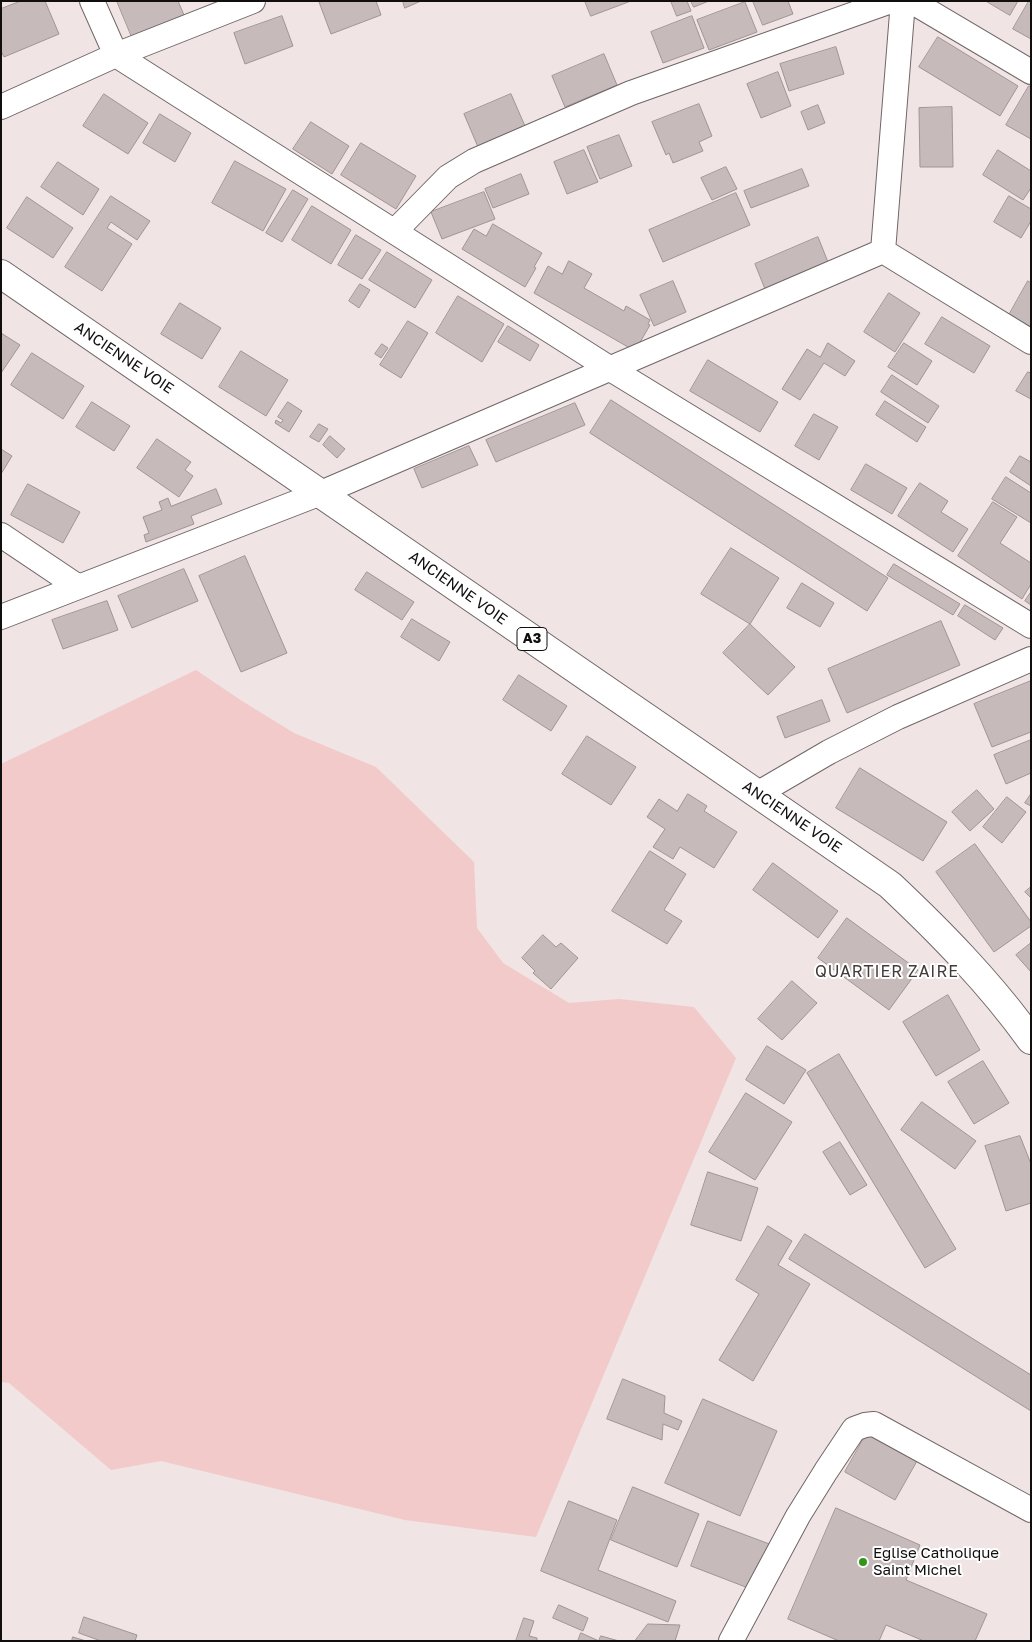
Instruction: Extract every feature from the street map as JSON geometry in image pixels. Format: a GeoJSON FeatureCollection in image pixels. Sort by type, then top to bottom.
{"type":"FeatureCollection","features":[{"type":"Feature","properties":{"kind":"main road","name":"ANCIENNE VOIE"},"geometry":{"type":"LineString","coordinates":[[1,274],[890,885],[973,967],[1010,1010],[1031,1040]]}},
{"type":"Feature","properties":{"kind":"street"},"geometry":{"type":"LineString","coordinates":[[92,1],[116,55],[609,368],[1031,626]]}},
{"type":"Feature","properties":{"kind":"street"},"geometry":{"type":"LineString","coordinates":[[1,107],[116,55],[253,1]]}},
{"type":"Feature","properties":{"kind":"street"},"geometry":{"type":"LineString","coordinates":[[395,231],[448,177],[474,161],[631,93],[891,1]]}},
{"type":"Feature","properties":{"kind":"street"},"geometry":{"type":"LineString","coordinates":[[883,251],[903,1]]}},
{"type":"Feature","properties":{"kind":"street"},"geometry":{"type":"LineString","coordinates":[[911,1],[1031,72]]}},
{"type":"Feature","properties":{"kind":"street"},"geometry":{"type":"LineString","coordinates":[[883,251],[1031,342]]}},
{"type":"Feature","properties":{"kind":"street"},"geometry":{"type":"LineString","coordinates":[[1,617],[321,493],[883,251]]}},
{"type":"Feature","properties":{"kind":"street"},"geometry":{"type":"LineString","coordinates":[[1,535],[77,586]]}},
{"type":"Feature","properties":{"kind":"street"},"geometry":{"type":"LineString","coordinates":[[757,794],[829,752],[898,717],[1031,659]]}},
{"type":"Feature","properties":{"kind":"street"},"geometry":{"type":"LineString","coordinates":[[731,1641],[798,1516],[854,1430],[865,1425],[874,1424],[1031,1510]]}},
{"type":"Feature","properties":{"kind":"shaded area"},"geometry":{"type":"Polygon","coordinates":[[[196,670],[294,733],[376,767],[474,862],[477,928],[503,963],[569,1003],[619,999],[694,1007],[736,1058],[536,1537],[405,1520],[161,1461],[111,1470],[9,1383],[1,1382],[1,764],[196,670]]]}},
{"type":"Feature","properties":{"kind":"building"},"geometry":{"type":"Polygon","coordinates":[[[21,1],[45,1],[59,34],[4,57],[1,51],[1,9],[21,1]]]}},
{"type":"Feature","properties":{"kind":"building"},"geometry":{"type":"Polygon","coordinates":[[[117,1],[178,1],[184,15],[132,37],[117,1]]]}},
{"type":"Feature","properties":{"kind":"building"},"geometry":{"type":"Polygon","coordinates":[[[376,1],[381,15],[331,34],[319,2],[376,1]]]}},
{"type":"Feature","properties":{"kind":"building"},"geometry":{"type":"Polygon","coordinates":[[[403,1],[421,1],[405,8],[403,1]]]}},
{"type":"Feature","properties":{"kind":"building"},"geometry":{"type":"Polygon","coordinates":[[[585,1],[631,1],[591,16],[585,1]]]}},
{"type":"Feature","properties":{"kind":"building"},"geometry":{"type":"Polygon","coordinates":[[[671,1],[687,1],[691,11],[677,16],[671,1]]]}},
{"type":"Feature","properties":{"kind":"building"},"geometry":{"type":"Polygon","coordinates":[[[691,1],[709,1],[694,7],[691,1]]]}},
{"type":"Feature","properties":{"kind":"building"},"geometry":{"type":"Polygon","coordinates":[[[753,1],[788,1],[793,14],[763,25],[753,1]]]}},
{"type":"Feature","properties":{"kind":"building"},"geometry":{"type":"Polygon","coordinates":[[[986,1],[1018,1],[1010,15],[986,1]]]}},
{"type":"Feature","properties":{"kind":"building"},"geometry":{"type":"Polygon","coordinates":[[[1029,1],[1031,1],[1031,39],[1013,29],[1029,1]]]}},
{"type":"Feature","properties":{"kind":"building"},"geometry":{"type":"Polygon","coordinates":[[[745,2],[757,32],[709,50],[697,20],[745,2]]]}},
{"type":"Feature","properties":{"kind":"building"},"geometry":{"type":"Polygon","coordinates":[[[282,16],[293,46],[245,64],[234,33],[282,16]]]}},
{"type":"Feature","properties":{"kind":"building"},"geometry":{"type":"Polygon","coordinates":[[[692,16],[704,48],[663,63],[651,32],[692,16]]]}},
{"type":"Feature","properties":{"kind":"building"},"geometry":{"type":"Polygon","coordinates":[[[938,37],[1018,86],[1000,116],[919,67],[938,37]]]}},
{"type":"Feature","properties":{"kind":"building"},"geometry":{"type":"Polygon","coordinates":[[[836,47],[844,74],[789,91],[780,64],[836,47]]]}},
{"type":"Feature","properties":{"kind":"building"},"geometry":{"type":"Polygon","coordinates":[[[604,54],[617,85],[565,107],[552,76],[604,54]]]}},
{"type":"Feature","properties":{"kind":"building"},"geometry":{"type":"Polygon","coordinates":[[[778,72],[791,106],[761,118],[747,84],[778,72]]]}},
{"type":"Feature","properties":{"kind":"building"},"geometry":{"type":"Polygon","coordinates":[[[1029,86],[1031,87],[1031,139],[1006,125],[1029,86]]]}},
{"type":"Feature","properties":{"kind":"building"},"geometry":{"type":"Polygon","coordinates":[[[104,94],[148,123],[128,154],[83,126],[104,94]]]}},
{"type":"Feature","properties":{"kind":"building"},"geometry":{"type":"Polygon","coordinates":[[[511,94],[525,126],[478,147],[464,114],[511,94]]]}},
{"type":"Feature","properties":{"kind":"building"},"geometry":{"type":"Polygon","coordinates":[[[699,104],[712,136],[699,142],[703,151],[673,163],[669,153],[666,155],[652,122],[699,104]]]}},
{"type":"Feature","properties":{"kind":"building"},"geometry":{"type":"Polygon","coordinates":[[[818,105],[825,123],[808,130],[801,112],[818,105]]]}},
{"type":"Feature","properties":{"kind":"building"},"geometry":{"type":"Polygon","coordinates":[[[952,107],[953,167],[920,167],[919,108],[952,107]]]}},
{"type":"Feature","properties":{"kind":"building"},"geometry":{"type":"Polygon","coordinates":[[[160,114],[191,133],[175,162],[143,143],[160,114]]]}},
{"type":"Feature","properties":{"kind":"building"},"geometry":{"type":"Polygon","coordinates":[[[311,122],[349,146],[332,174],[293,149],[311,122]]]}},
{"type":"Feature","properties":{"kind":"building"},"geometry":{"type":"Polygon","coordinates":[[[619,135],[632,166],[600,179],[587,147],[619,135]]]}},
{"type":"Feature","properties":{"kind":"building"},"geometry":{"type":"Polygon","coordinates":[[[361,143],[416,176],[396,209],[341,175],[361,143]]]}},
{"type":"Feature","properties":{"kind":"building"},"geometry":{"type":"Polygon","coordinates":[[[584,150],[598,182],[567,194],[554,162],[584,150]]]}},
{"type":"Feature","properties":{"kind":"building"},"geometry":{"type":"Polygon","coordinates":[[[998,150],[1031,171],[1031,188],[1023,200],[983,175],[998,150]]]}},
{"type":"Feature","properties":{"kind":"building"},"geometry":{"type":"Polygon","coordinates":[[[235,161],[286,189],[263,231],[212,203],[235,161]]]}},
{"type":"Feature","properties":{"kind":"building"},"geometry":{"type":"Polygon","coordinates":[[[58,162],[99,189],[83,215],[41,187],[58,162]]]}},
{"type":"Feature","properties":{"kind":"building"},"geometry":{"type":"Polygon","coordinates":[[[726,167],[737,189],[712,200],[701,178],[726,167]]]}},
{"type":"Feature","properties":{"kind":"building"},"geometry":{"type":"Polygon","coordinates":[[[802,169],[809,186],[751,208],[744,191],[802,169]]]}},
{"type":"Feature","properties":{"kind":"building"},"geometry":{"type":"Polygon","coordinates":[[[521,174],[529,194],[493,208],[485,189],[521,174]]]}},
{"type":"Feature","properties":{"kind":"building"},"geometry":{"type":"Polygon","coordinates":[[[293,190],[308,199],[282,242],[266,233],[293,190]]]}},
{"type":"Feature","properties":{"kind":"building"},"geometry":{"type":"Polygon","coordinates":[[[484,192],[495,219],[442,239],[431,212],[484,192]]]}},
{"type":"Feature","properties":{"kind":"building"},"geometry":{"type":"Polygon","coordinates":[[[736,193],[750,225],[663,262],[649,230],[736,193]]]}},
{"type":"Feature","properties":{"kind":"building"},"geometry":{"type":"Polygon","coordinates":[[[111,196],[150,221],[137,240],[111,222],[107,228],[132,244],[102,291],[65,267],[111,196]]]}},
{"type":"Feature","properties":{"kind":"building"},"geometry":{"type":"Polygon","coordinates":[[[1009,196],[1031,209],[1031,221],[1021,238],[994,222],[1009,196]]]}},
{"type":"Feature","properties":{"kind":"building"},"geometry":{"type":"Polygon","coordinates":[[[27,197],[73,228],[53,258],[7,228],[27,197]]]}},
{"type":"Feature","properties":{"kind":"building"},"geometry":{"type":"Polygon","coordinates":[[[312,206],[351,230],[331,264],[292,240],[312,206]]]}},
{"type":"Feature","properties":{"kind":"building"},"geometry":{"type":"Polygon","coordinates":[[[493,224],[542,253],[525,287],[462,249],[474,229],[486,236],[493,224]]]}},
{"type":"Feature","properties":{"kind":"building"},"geometry":{"type":"Polygon","coordinates":[[[356,235],[381,250],[362,279],[338,265],[356,235]]]}},
{"type":"Feature","properties":{"kind":"building"},"geometry":{"type":"Polygon","coordinates":[[[818,237],[828,262],[765,289],[755,264],[818,237]]]}},
{"type":"Feature","properties":{"kind":"building"},"geometry":{"type":"Polygon","coordinates":[[[387,252],[432,280],[415,308],[369,280],[387,252]]]}},
{"type":"Feature","properties":{"kind":"building"},"geometry":{"type":"Polygon","coordinates":[[[569,261],[592,274],[584,288],[624,311],[626,306],[650,320],[648,324],[650,325],[635,351],[534,293],[548,266],[562,274],[569,261]]]}},
{"type":"Feature","properties":{"kind":"building"},"geometry":{"type":"Polygon","coordinates":[[[673,281],[686,312],[654,326],[640,295],[673,281]]]}},
{"type":"Feature","properties":{"kind":"building"},"geometry":{"type":"Polygon","coordinates":[[[1028,281],[1031,283],[1031,327],[1009,315],[1028,281]]]}},
{"type":"Feature","properties":{"kind":"building"},"geometry":{"type":"Polygon","coordinates":[[[360,284],[370,290],[359,308],[349,301],[360,284]]]}},
{"type":"Feature","properties":{"kind":"building"},"geometry":{"type":"Polygon","coordinates":[[[889,293],[920,313],[895,352],[864,332],[889,293]]]}},
{"type":"Feature","properties":{"kind":"building"},"geometry":{"type":"Polygon","coordinates":[[[458,296],[504,324],[482,362],[436,333],[458,296]]]}},
{"type":"Feature","properties":{"kind":"building"},"geometry":{"type":"Polygon","coordinates":[[[180,303],[221,328],[202,359],[161,334],[180,303]]]}},
{"type":"Feature","properties":{"kind":"building"},"geometry":{"type":"Polygon","coordinates":[[[942,317],[990,346],[974,373],[925,344],[942,317]]]}},
{"type":"Feature","properties":{"kind":"building"},"geometry":{"type":"Polygon","coordinates":[[[408,321],[428,333],[401,378],[380,365],[408,321]]]}},
{"type":"Feature","properties":{"kind":"building"},"geometry":{"type":"Polygon","coordinates":[[[508,326],[539,345],[530,361],[498,342],[508,326]]]}},
{"type":"Feature","properties":{"kind":"building"},"geometry":{"type":"Polygon","coordinates":[[[1,333],[20,345],[1,373],[1,333]]]}},
{"type":"Feature","properties":{"kind":"building"},"geometry":{"type":"Polygon","coordinates":[[[828,343],[855,361],[845,376],[824,363],[800,400],[782,389],[807,349],[820,357],[828,343]]]}},
{"type":"Feature","properties":{"kind":"building"},"geometry":{"type":"Polygon","coordinates":[[[904,343],[932,361],[917,385],[888,367],[904,343]]]}},
{"type":"Feature","properties":{"kind":"building"},"geometry":{"type":"Polygon","coordinates":[[[382,344],[388,348],[381,358],[375,354],[382,344]]]}},
{"type":"Feature","properties":{"kind":"building"},"geometry":{"type":"Polygon","coordinates":[[[241,351],[288,380],[266,416],[219,387],[241,351]]]}},
{"type":"Feature","properties":{"kind":"building"},"geometry":{"type":"Polygon","coordinates":[[[32,353],[84,386],[63,419],[11,385],[32,353]]]}},
{"type":"Feature","properties":{"kind":"building"},"geometry":{"type":"Polygon","coordinates":[[[708,360],[778,402],[760,432],[690,391],[708,360]]]}},
{"type":"Feature","properties":{"kind":"building"},"geometry":{"type":"Polygon","coordinates":[[[1028,372],[1031,373],[1031,399],[1016,391],[1028,372]]]}},
{"type":"Feature","properties":{"kind":"building"},"geometry":{"type":"Polygon","coordinates":[[[892,375],[939,406],[928,423],[881,392],[892,375]]]}},
{"type":"Feature","properties":{"kind":"building"},"geometry":{"type":"Polygon","coordinates":[[[611,400],[888,578],[867,611],[590,433],[611,400]]]}},
{"type":"Feature","properties":{"kind":"building"},"geometry":{"type":"Polygon","coordinates":[[[885,401],[926,427],[917,442],[876,415],[885,401]]]}},
{"type":"Feature","properties":{"kind":"building"},"geometry":{"type":"Polygon","coordinates":[[[92,402],[130,426],[114,451],[76,427],[92,402]]]}},
{"type":"Feature","properties":{"kind":"building"},"geometry":{"type":"Polygon","coordinates":[[[288,402],[302,411],[289,432],[275,423],[276,420],[281,423],[283,420],[278,417],[288,402]]]}},
{"type":"Feature","properties":{"kind":"building"},"geometry":{"type":"Polygon","coordinates":[[[575,403],[585,425],[496,462],[486,440],[575,403]]]}},
{"type":"Feature","properties":{"kind":"building"},"geometry":{"type":"Polygon","coordinates":[[[814,414],[838,427],[819,460],[795,446],[814,414]]]}},
{"type":"Feature","properties":{"kind":"building"},"geometry":{"type":"Polygon","coordinates":[[[319,424],[328,429],[319,442],[310,437],[319,424]]]}},
{"type":"Feature","properties":{"kind":"building"},"geometry":{"type":"Polygon","coordinates":[[[330,436],[345,449],[337,458],[323,445],[330,436]]]}},
{"type":"Feature","properties":{"kind":"building"},"geometry":{"type":"Polygon","coordinates":[[[157,439],[191,462],[185,470],[193,476],[179,497],[137,468],[157,439]]]}},
{"type":"Feature","properties":{"kind":"building"},"geometry":{"type":"Polygon","coordinates":[[[469,446],[478,465],[422,488],[414,469],[469,446]]]}},
{"type":"Feature","properties":{"kind":"building"},"geometry":{"type":"Polygon","coordinates":[[[1,449],[12,456],[1,474],[1,449]]]}},
{"type":"Feature","properties":{"kind":"building"},"geometry":{"type":"Polygon","coordinates":[[[1020,456],[1031,462],[1031,486],[1010,472],[1020,456]]]}},
{"type":"Feature","properties":{"kind":"building"},"geometry":{"type":"Polygon","coordinates":[[[866,464],[907,488],[892,514],[851,490],[866,464]]]}},
{"type":"Feature","properties":{"kind":"building"},"geometry":{"type":"Polygon","coordinates":[[[1006,477],[1031,493],[1031,523],[992,499],[1006,477]]]}},
{"type":"Feature","properties":{"kind":"building"},"geometry":{"type":"Polygon","coordinates":[[[920,483],[948,501],[941,512],[968,529],[953,552],[898,516],[920,483]]]}},
{"type":"Feature","properties":{"kind":"building"},"geometry":{"type":"Polygon","coordinates":[[[28,484],[80,512],[63,543],[11,515],[28,484]]]}},
{"type":"Feature","properties":{"kind":"building"},"geometry":{"type":"Polygon","coordinates":[[[216,489],[222,504],[191,516],[194,524],[146,542],[144,535],[149,533],[143,517],[162,510],[159,502],[168,498],[171,506],[216,489]]]}},
{"type":"Feature","properties":{"kind":"building"},"geometry":{"type":"Polygon","coordinates":[[[993,502],[1017,517],[1000,543],[1031,563],[1031,584],[1022,599],[958,556],[993,502]]]}},
{"type":"Feature","properties":{"kind":"building"},"geometry":{"type":"Polygon","coordinates":[[[731,548],[779,578],[750,624],[701,594],[731,548]]]}},
{"type":"Feature","properties":{"kind":"building"},"geometry":{"type":"Polygon","coordinates":[[[245,556],[287,653],[241,672],[199,576],[245,556]]]}},
{"type":"Feature","properties":{"kind":"building"},"geometry":{"type":"Polygon","coordinates":[[[894,564],[960,604],[953,615],[887,575],[894,564]]]}},
{"type":"Feature","properties":{"kind":"building"},"geometry":{"type":"Polygon","coordinates":[[[184,569],[198,601],[132,628],[118,596],[184,569]]]}},
{"type":"Feature","properties":{"kind":"building"},"geometry":{"type":"Polygon","coordinates":[[[367,572],[414,602],[402,620],[355,590],[367,572]]]}},
{"type":"Feature","properties":{"kind":"building"},"geometry":{"type":"Polygon","coordinates":[[[802,583],[834,603],[820,627],[787,608],[802,583]]]}},
{"type":"Feature","properties":{"kind":"building"},"geometry":{"type":"Polygon","coordinates":[[[1031,592],[1031,605],[1025,601],[1031,592]]]}},
{"type":"Feature","properties":{"kind":"building"},"geometry":{"type":"Polygon","coordinates":[[[107,601],[118,630],[63,649],[52,620],[107,601]]]}},
{"type":"Feature","properties":{"kind":"building"},"geometry":{"type":"Polygon","coordinates":[[[965,605],[1003,628],[995,640],[958,616],[965,605]]]}},
{"type":"Feature","properties":{"kind":"building"},"geometry":{"type":"Polygon","coordinates":[[[412,619],[450,642],[439,661],[401,637],[412,619]]]}},
{"type":"Feature","properties":{"kind":"building"},"geometry":{"type":"Polygon","coordinates":[[[941,621],[960,665],[847,713],[828,669],[941,621]]]}},
{"type":"Feature","properties":{"kind":"building"},"geometry":{"type":"Polygon","coordinates":[[[750,624],[795,667],[768,695],[723,653],[750,624]]]}},
{"type":"Feature","properties":{"kind":"building"},"geometry":{"type":"Polygon","coordinates":[[[519,675],[567,706],[551,731],[503,700],[519,675]]]}},
{"type":"Feature","properties":{"kind":"building"},"geometry":{"type":"Polygon","coordinates":[[[1031,681],[1031,732],[992,747],[974,704],[1031,681]]]}},
{"type":"Feature","properties":{"kind":"building"},"geometry":{"type":"Polygon","coordinates":[[[822,700],[830,721],[785,738],[777,717],[822,700]]]}},
{"type":"Feature","properties":{"kind":"building"},"geometry":{"type":"Polygon","coordinates":[[[587,736],[636,767],[611,805],[562,774],[587,736]]]}},
{"type":"Feature","properties":{"kind":"building"},"geometry":{"type":"Polygon","coordinates":[[[1031,740],[1031,773],[1006,784],[994,755],[1031,740]]]}},
{"type":"Feature","properties":{"kind":"building"},"geometry":{"type":"Polygon","coordinates":[[[860,768],[947,822],[923,861],[836,808],[860,768]]]}},
{"type":"Feature","properties":{"kind":"building"},"geometry":{"type":"Polygon","coordinates":[[[977,790],[994,809],[970,831],[952,812],[977,790]]]}},
{"type":"Feature","properties":{"kind":"building"},"geometry":{"type":"Polygon","coordinates":[[[688,794],[707,806],[704,811],[737,832],[714,868],[680,847],[673,859],[653,847],[665,829],[647,817],[659,799],[677,811],[688,794]]]}},
{"type":"Feature","properties":{"kind":"building"},"geometry":{"type":"Polygon","coordinates":[[[1031,794],[1031,806],[1025,803],[1031,794]]]}},
{"type":"Feature","properties":{"kind":"building"},"geometry":{"type":"Polygon","coordinates":[[[1007,797],[1026,812],[1002,843],[983,827],[1007,797]]]}},
{"type":"Feature","properties":{"kind":"building"},"geometry":{"type":"Polygon","coordinates":[[[975,844],[1031,922],[1031,926],[994,952],[936,872],[975,844]]]}},
{"type":"Feature","properties":{"kind":"building"},"geometry":{"type":"Polygon","coordinates":[[[650,851],[686,874],[664,910],[682,921],[667,944],[612,911],[650,851]]]}},
{"type":"Feature","properties":{"kind":"building"},"geometry":{"type":"Polygon","coordinates":[[[773,863],[838,911],[818,938],[753,890],[773,863]]]}},
{"type":"Feature","properties":{"kind":"building"},"geometry":{"type":"Polygon","coordinates":[[[1031,887],[1031,898],[1025,892],[1031,887]]]}},
{"type":"Feature","properties":{"kind":"building"},"geometry":{"type":"Polygon","coordinates":[[[847,918],[918,970],[889,1010],[818,958],[847,918]]]}},
{"type":"Feature","properties":{"kind":"building"},"geometry":{"type":"Polygon","coordinates":[[[543,935],[556,947],[561,943],[578,958],[551,989],[533,973],[535,971],[522,958],[543,935]]]}},
{"type":"Feature","properties":{"kind":"building"},"geometry":{"type":"Polygon","coordinates":[[[1031,943],[1031,972],[1016,955],[1031,943]]]}},
{"type":"Feature","properties":{"kind":"building"},"geometry":{"type":"Polygon","coordinates":[[[792,981],[817,1003],[782,1040],[758,1019],[792,981]]]}},
{"type":"Feature","properties":{"kind":"building"},"geometry":{"type":"Polygon","coordinates":[[[948,995],[980,1050],[936,1076],[903,1022],[948,995]]]}},
{"type":"Feature","properties":{"kind":"building"},"geometry":{"type":"Polygon","coordinates":[[[767,1046],[806,1070],[784,1104],[746,1080],[767,1046]]]}},
{"type":"Feature","properties":{"kind":"building"},"geometry":{"type":"Polygon","coordinates":[[[839,1054],[956,1249],[925,1268],[807,1073],[839,1054]]]}},
{"type":"Feature","properties":{"kind":"building"},"geometry":{"type":"Polygon","coordinates":[[[983,1061],[1009,1103],[974,1124],[948,1082],[983,1061]]]}},
{"type":"Feature","properties":{"kind":"building"},"geometry":{"type":"Polygon","coordinates":[[[746,1093],[792,1122],[755,1180],[709,1152],[746,1093]]]}},
{"type":"Feature","properties":{"kind":"building"},"geometry":{"type":"Polygon","coordinates":[[[922,1102],[976,1141],[955,1169],[901,1130],[922,1102]]]}},
{"type":"Feature","properties":{"kind":"building"},"geometry":{"type":"Polygon","coordinates":[[[1020,1136],[1031,1164],[1031,1203],[1006,1211],[985,1146],[1020,1136]]]}},
{"type":"Feature","properties":{"kind":"building"},"geometry":{"type":"Polygon","coordinates":[[[840,1142],[867,1185],[850,1195],[823,1152],[840,1142]]]}},
{"type":"Feature","properties":{"kind":"building"},"geometry":{"type":"Polygon","coordinates":[[[708,1172],[758,1188],[741,1241],[691,1225],[708,1172]]]}},
{"type":"Feature","properties":{"kind":"building"},"geometry":{"type":"Polygon","coordinates":[[[768,1226],[792,1241],[778,1265],[810,1284],[753,1381],[719,1360],[759,1294],[736,1280],[768,1226]]]}},
{"type":"Feature","properties":{"kind":"building"},"geometry":{"type":"Polygon","coordinates":[[[805,1234],[1031,1375],[1031,1411],[789,1259],[805,1234]]]}},
{"type":"Feature","properties":{"kind":"building"},"geometry":{"type":"Polygon","coordinates":[[[623,1379],[665,1396],[664,1413],[682,1421],[678,1430],[663,1424],[662,1440],[607,1419],[623,1379]]]}},
{"type":"Feature","properties":{"kind":"building"},"geometry":{"type":"Polygon","coordinates":[[[703,1399],[777,1431],[740,1516],[665,1483],[703,1399]]]}},
{"type":"Feature","properties":{"kind":"building"},"geometry":{"type":"Polygon","coordinates":[[[867,1433],[917,1461],[895,1500],[845,1472],[867,1433]]]}},
{"type":"Feature","properties":{"kind":"building"},"geometry":{"type":"Polygon","coordinates":[[[633,1487],[699,1514],[677,1567],[611,1540],[633,1487]]]}},
{"type":"Feature","properties":{"kind":"building"},"geometry":{"type":"Polygon","coordinates":[[[569,1501],[617,1520],[598,1570],[676,1601],[668,1622],[541,1571],[569,1501]]]}},
{"type":"Feature","properties":{"kind":"building","name":"Eglise Catholique Saint Michel"},"geometry":{"type":"Polygon","coordinates":[[[836,1508],[920,1545],[906,1580],[987,1614],[975,1641],[924,1641],[886,1625],[879,1641],[839,1641],[788,1619],[836,1508]]]}},
{"type":"Feature","properties":{"kind":"building"},"geometry":{"type":"Polygon","coordinates":[[[708,1521],[772,1545],[756,1591],[691,1566],[708,1521]]]}},
{"type":"Feature","properties":{"kind":"building"},"geometry":{"type":"Polygon","coordinates":[[[559,1605],[588,1618],[583,1631],[553,1618],[559,1605]]]}},
{"type":"Feature","properties":{"kind":"building"},"geometry":{"type":"Polygon","coordinates":[[[84,1617],[137,1635],[135,1641],[101,1641],[79,1633],[84,1617]]]}},
{"type":"Feature","properties":{"kind":"building"},"geometry":{"type":"Polygon","coordinates":[[[524,1618],[534,1621],[529,1636],[537,1638],[537,1641],[516,1641],[524,1618]]]}},
{"type":"Feature","properties":{"kind":"building"},"geometry":{"type":"Polygon","coordinates":[[[648,1624],[680,1625],[675,1641],[635,1641],[648,1624]]]}},
{"type":"Feature","properties":{"kind":"building"},"geometry":{"type":"Polygon","coordinates":[[[581,1633],[599,1641],[578,1641],[581,1633]]]}},
{"type":"Feature","properties":{"kind":"building"},"geometry":{"type":"Polygon","coordinates":[[[601,1636],[619,1641],[599,1641],[601,1636]]]}},
{"type":"Feature","properties":{"kind":"building"},"geometry":{"type":"Polygon","coordinates":[[[73,1637],[86,1641],[72,1641],[73,1637]]]}},
{"type":"Feature","properties":{"kind":"place","name":"Eglise Catholique Saint Michel"},"geometry":{"type":"Point","coordinates":[863,1562]}},
{"type":"Feature","properties":{"kind":"district","name":"QUARTIER ZAIRE"},"geometry":{"type":"Point","coordinates":[887,972]}}]}
